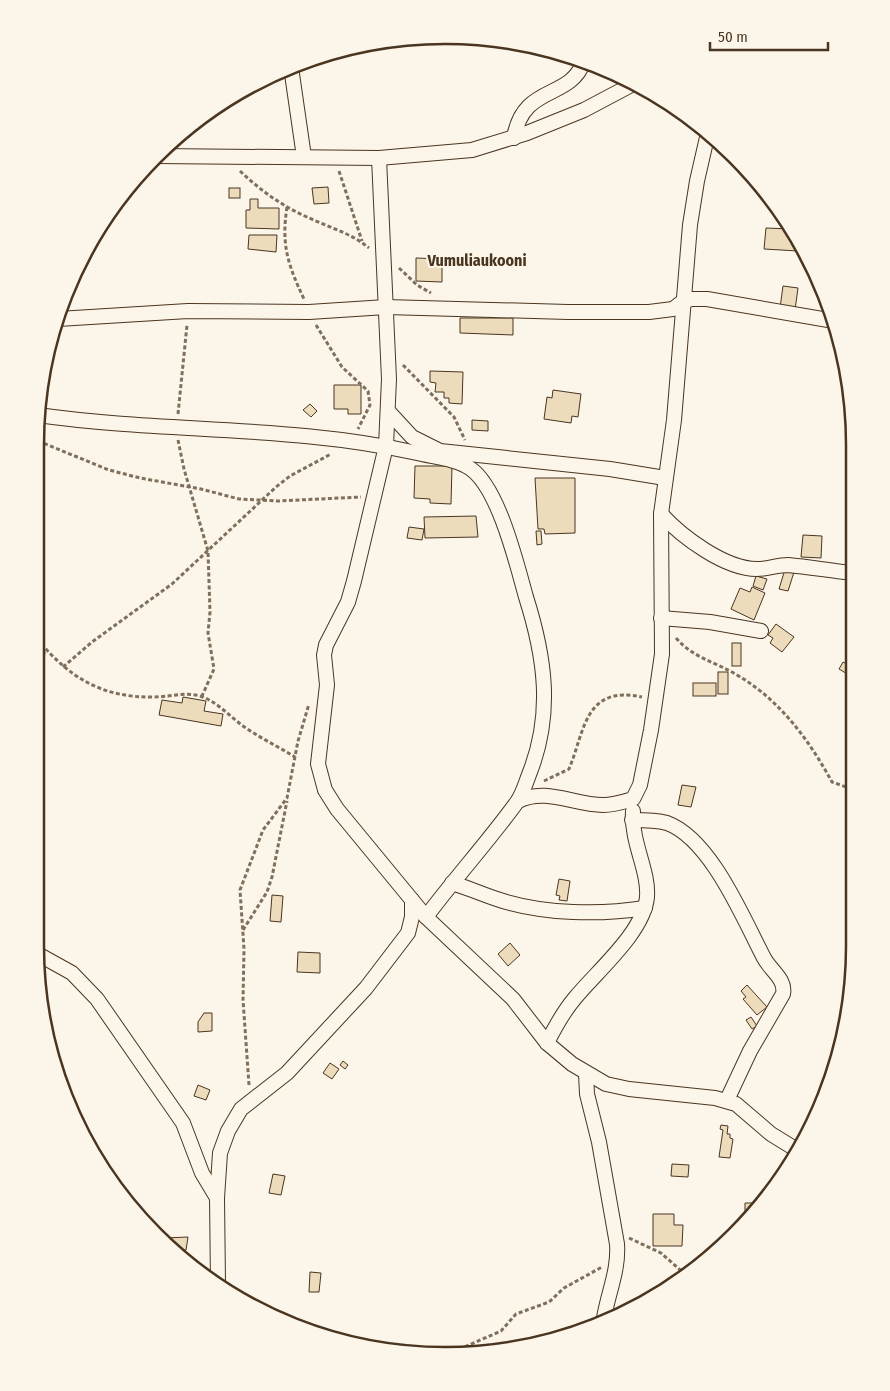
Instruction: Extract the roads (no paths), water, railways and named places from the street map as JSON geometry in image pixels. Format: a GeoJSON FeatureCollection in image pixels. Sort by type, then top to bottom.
{"type":"FeatureCollection","features":[{"type":"Feature","properties":{"kind":"street"},"geometry":{"type":"LineString","coordinates":[[514,138],[516,125],[526,108],[542,95],[569,82],[577,75],[581,67]]}},
{"type":"Feature","properties":{"kind":"street"},"geometry":{"type":"LineString","coordinates":[[292,74],[304,156]]}},
{"type":"Feature","properties":{"kind":"street"},"geometry":{"type":"LineString","coordinates":[[166,156],[379,158],[472,150],[514,138],[584,110],[627,87]]}},
{"type":"Feature","properties":{"kind":"street"},"geometry":{"type":"LineString","coordinates":[[547,1043],[573,1000],[632,932],[645,908],[646,881],[633,837],[633,799],[640,785],[656,700],[662,654],[661,514],[674,420],[682,302],[692,207],[706,140]]}},
{"type":"Feature","properties":{"kind":"street"},"geometry":{"type":"LineString","coordinates":[[379,158],[388,349],[386,446],[348,602],[325,650],[327,685],[318,764],[325,790],[337,809],[426,917],[513,1000],[547,1043],[586,1074],[606,1084],[629,1089],[727,1100],[736,1104],[771,1134],[792,1147]]}},
{"type":"Feature","properties":{"kind":"street"},"geometry":{"type":"LineString","coordinates":[[64,318],[188,311],[309,312],[386,307],[568,312],[650,312],[673,309],[682,302],[707,299],[826,320]]}},
{"type":"Feature","properties":{"kind":"street"},"geometry":{"type":"LineString","coordinates":[[388,411],[412,437],[440,451],[546,461],[665,478]]}},
{"type":"Feature","properties":{"kind":"street"},"geometry":{"type":"LineString","coordinates":[[45,417],[246,431],[386,446],[452,462],[471,469],[482,482],[503,524],[531,613],[544,682],[544,714],[540,746],[524,798],[452,883],[426,917]]}},
{"type":"Feature","properties":{"kind":"street"},"geometry":{"type":"LineString","coordinates":[[661,514],[691,541],[710,552],[746,567],[756,569],[783,565],[846,573]]}},
{"type":"Feature","properties":{"kind":"street"},"geometry":{"type":"LineString","coordinates":[[663,619],[710,622],[761,631]]}},
{"type":"Feature","properties":{"kind":"street"},"geometry":{"type":"LineString","coordinates":[[524,798],[554,796],[602,805],[619,804],[633,799]]}},
{"type":"Feature","properties":{"kind":"street"},"geometry":{"type":"LineString","coordinates":[[632,820],[667,824],[680,831],[712,864],[739,908],[764,958],[781,980],[784,988],[783,994],[738,1074],[727,1100]]}},
{"type":"Feature","properties":{"kind":"street"},"geometry":{"type":"LineString","coordinates":[[452,883],[503,901],[534,907],[606,912],[645,908]]}},
{"type":"Feature","properties":{"kind":"street"},"geometry":{"type":"LineString","coordinates":[[218,1277],[217,1198],[220,1153],[228,1131],[241,1109],[287,1073],[366,988],[408,933],[412,917],[412,900]]}},
{"type":"Feature","properties":{"kind":"street"},"geometry":{"type":"LineString","coordinates":[[44,958],[72,973],[97,1000],[183,1123],[202,1173],[217,1198]]}},
{"type":"Feature","properties":{"kind":"street"},"geometry":{"type":"LineString","coordinates":[[586,1074],[587,1094],[599,1142],[610,1208],[616,1230],[618,1258],[605,1314]]}},
{"type":"Feature","properties":{"kind":"district","name":"Vumuliaukooni"},"geometry":{"type":"Point","coordinates":[477,260]}}]}
